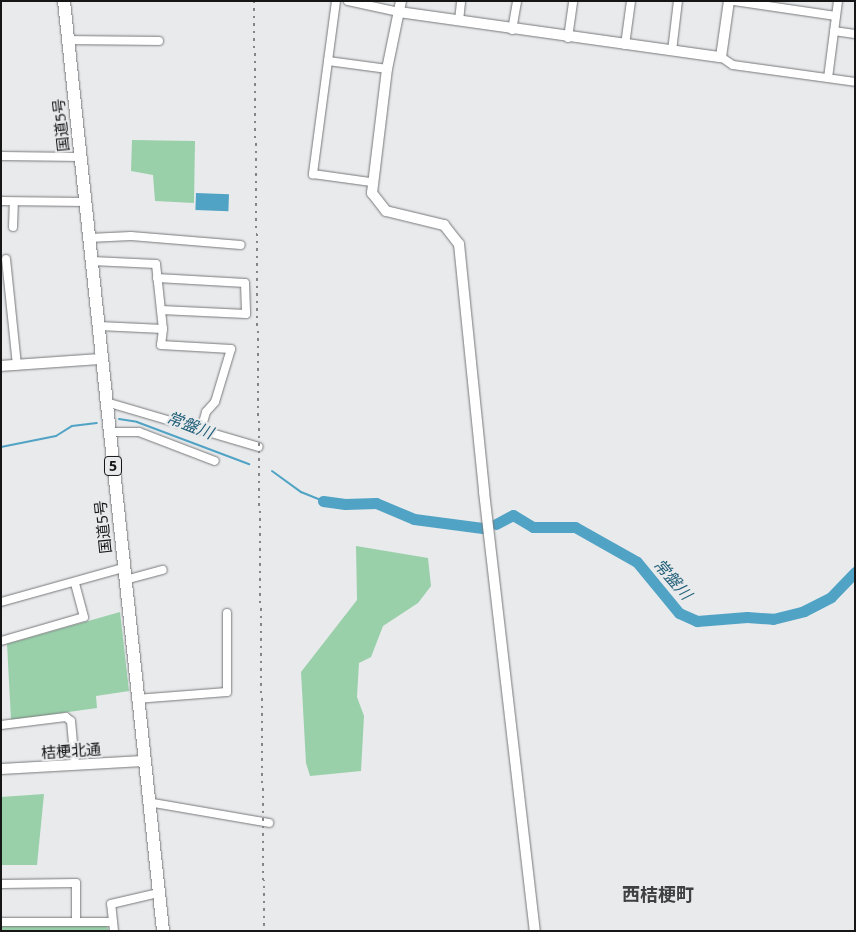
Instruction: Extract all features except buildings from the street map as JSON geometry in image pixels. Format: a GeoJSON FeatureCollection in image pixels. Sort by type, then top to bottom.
{"type":"FeatureCollection","features":[{"type":"Feature","properties":{"kind":"highway","name":"国道5号"},"geometry":{"type":"LineString","coordinates":[[64,1],[142,761],[163,931]]}},
{"type":"Feature","properties":{"kind":"street"},"geometry":{"type":"LineString","coordinates":[[336,1],[313,174],[371,182]]}},
{"type":"Feature","properties":{"kind":"street"},"geometry":{"type":"LineString","coordinates":[[348,1],[400,6],[458,21],[512,30],[722,57],[733,65],[855,82]]}},
{"type":"Feature","properties":{"kind":"street"},"geometry":{"type":"LineString","coordinates":[[458,21],[461,1]]}},
{"type":"Feature","properties":{"kind":"street"},"geometry":{"type":"LineString","coordinates":[[512,30],[517,1]]}},
{"type":"Feature","properties":{"kind":"street"},"geometry":{"type":"LineString","coordinates":[[568,38],[573,1]]}},
{"type":"Feature","properties":{"kind":"street"},"geometry":{"type":"LineString","coordinates":[[625,45],[631,1]]}},
{"type":"Feature","properties":{"kind":"street"},"geometry":{"type":"LineString","coordinates":[[672,51],[678,1]]}},
{"type":"Feature","properties":{"kind":"street"},"geometry":{"type":"LineString","coordinates":[[722,57],[729,1]]}},
{"type":"Feature","properties":{"kind":"street"},"geometry":{"type":"LineString","coordinates":[[734,1],[786,5],[836,16]]}},
{"type":"Feature","properties":{"kind":"street"},"geometry":{"type":"LineString","coordinates":[[828,78],[838,1]]}},
{"type":"Feature","properties":{"kind":"street"},"geometry":{"type":"LineString","coordinates":[[400,6],[387,69],[371,182],[372,193],[386,211],[444,225],[459,244],[484,492],[535,931]]}},
{"type":"Feature","properties":{"kind":"street"},"geometry":{"type":"LineString","coordinates":[[834,31],[855,34]]}},
{"type":"Feature","properties":{"kind":"street"},"geometry":{"type":"LineString","coordinates":[[68,40],[159,42]]}},
{"type":"Feature","properties":{"kind":"street"},"geometry":{"type":"LineString","coordinates":[[328,61],[387,69]]}},
{"type":"Feature","properties":{"kind":"street"},"geometry":{"type":"LineString","coordinates":[[1,156],[81,157]]}},
{"type":"Feature","properties":{"kind":"street"},"geometry":{"type":"LineString","coordinates":[[1,201],[85,202]]}},
{"type":"Feature","properties":{"kind":"street"},"geometry":{"type":"LineString","coordinates":[[13,226],[14,202]]}},
{"type":"Feature","properties":{"kind":"street"},"geometry":{"type":"LineString","coordinates":[[89,238],[131,236],[241,245]]}},
{"type":"Feature","properties":{"kind":"street"},"geometry":{"type":"LineString","coordinates":[[6,259],[17,365]]}},
{"type":"Feature","properties":{"kind":"street"},"geometry":{"type":"LineString","coordinates":[[92,261],[156,264],[163,329],[161,345],[231,349],[215,402],[206,412],[201,430]]}},
{"type":"Feature","properties":{"kind":"street"},"geometry":{"type":"LineString","coordinates":[[157,278],[245,283],[246,314],[161,310]]}},
{"type":"Feature","properties":{"kind":"street"},"geometry":{"type":"LineString","coordinates":[[98,326],[163,329]]}},
{"type":"Feature","properties":{"kind":"street"},"geometry":{"type":"LineString","coordinates":[[1,366],[102,360]]}},
{"type":"Feature","properties":{"kind":"street"},"geometry":{"type":"LineString","coordinates":[[106,402],[259,446]]}},
{"type":"Feature","properties":{"kind":"street"},"geometry":{"type":"LineString","coordinates":[[109,432],[139,432],[215,461]]}},
{"type":"Feature","properties":{"kind":"street"},"geometry":{"type":"LineString","coordinates":[[1,602],[75,583],[124,574],[163,570]]}},
{"type":"Feature","properties":{"kind":"street"},"geometry":{"type":"LineString","coordinates":[[1,641],[84,617],[75,583]]}},
{"type":"Feature","properties":{"kind":"street"},"geometry":{"type":"LineString","coordinates":[[136,699],[227,692],[227,613]]}},
{"type":"Feature","properties":{"kind":"street"},"geometry":{"type":"LineString","coordinates":[[1,725],[66,717],[70,721],[76,765]]}},
{"type":"Feature","properties":{"kind":"street","name":"桔梗北通"},"geometry":{"type":"LineString","coordinates":[[1,769],[142,761]]}},
{"type":"Feature","properties":{"kind":"street"},"geometry":{"type":"LineString","coordinates":[[148,802],[269,823]]}},
{"type":"Feature","properties":{"kind":"street"},"geometry":{"type":"LineString","coordinates":[[1,884],[76,883],[76,922]]}},
{"type":"Feature","properties":{"kind":"street"},"geometry":{"type":"LineString","coordinates":[[114,931],[111,904],[158,894]]}},
{"type":"Feature","properties":{"kind":"street"},"geometry":{"type":"LineString","coordinates":[[1,922],[113,922]]}},
{"type":"Feature","properties":{"kind":"green space"},"geometry":{"type":"Polygon","coordinates":[[[132,140],[195,141],[194,203],[155,201],[153,175],[131,171],[132,140]]]}},
{"type":"Feature","properties":{"kind":"green space"},"geometry":{"type":"Polygon","coordinates":[[[356,546],[428,558],[431,586],[418,603],[383,626],[371,657],[359,663],[357,697],[364,716],[361,771],[310,776],[306,763],[301,672],[357,600],[356,546]]]}},
{"type":"Feature","properties":{"kind":"green space"},"geometry":{"type":"Polygon","coordinates":[[[120,612],[129,691],[96,696],[97,708],[11,720],[7,644],[120,612]]]}},
{"type":"Feature","properties":{"kind":"green space"},"geometry":{"type":"Polygon","coordinates":[[[44,794],[37,865],[1,865],[1,797],[44,794]]]}},
{"type":"Feature","properties":{"kind":"green space"},"geometry":{"type":"Polygon","coordinates":[[[105,924],[109,931],[1,931],[1,926],[105,924]]]}},
{"type":"Feature","properties":{"kind":"water"},"geometry":{"type":"Polygon","coordinates":[[[196,193],[229,194],[228,211],[195,210],[196,193]]]}},
{"type":"Feature","properties":{"kind":"waterway","name":"常盤川"},"geometry":{"type":"LineString","coordinates":[[119,419],[137,422],[249,464]]}},
{"type":"Feature","properties":{"kind":"waterway","name":"常盤川"},"geometry":{"type":"LineString","coordinates":[[1,447],[56,436],[72,426],[97,423]]}},
{"type":"Feature","properties":{"kind":"waterway","name":"常盤川"},"geometry":{"type":"LineString","coordinates":[[272,471],[301,492],[323,501]]}},
{"type":"Feature","properties":{"kind":"waterway","name":"常盤川"},"geometry":{"type":"LineString","coordinates":[[323,501],[345,504],[376,503],[414,519],[482,528]]}},
{"type":"Feature","properties":{"kind":"waterway","name":"常盤川"},"geometry":{"type":"LineString","coordinates":[[496,524],[513,515],[533,527],[575,527],[637,562],[679,613],[697,621],[747,617],[773,619],[804,611],[831,597],[855,572]]}},
{"type":"Feature","properties":{"kind":"railway"},"geometry":{"type":"LineString","coordinates":[[254,1],[264,931]]}},
{"type":"Feature","properties":{"kind":"district","name":"西桔梗町"},"geometry":{"type":"Point","coordinates":[658,894]}}]}
